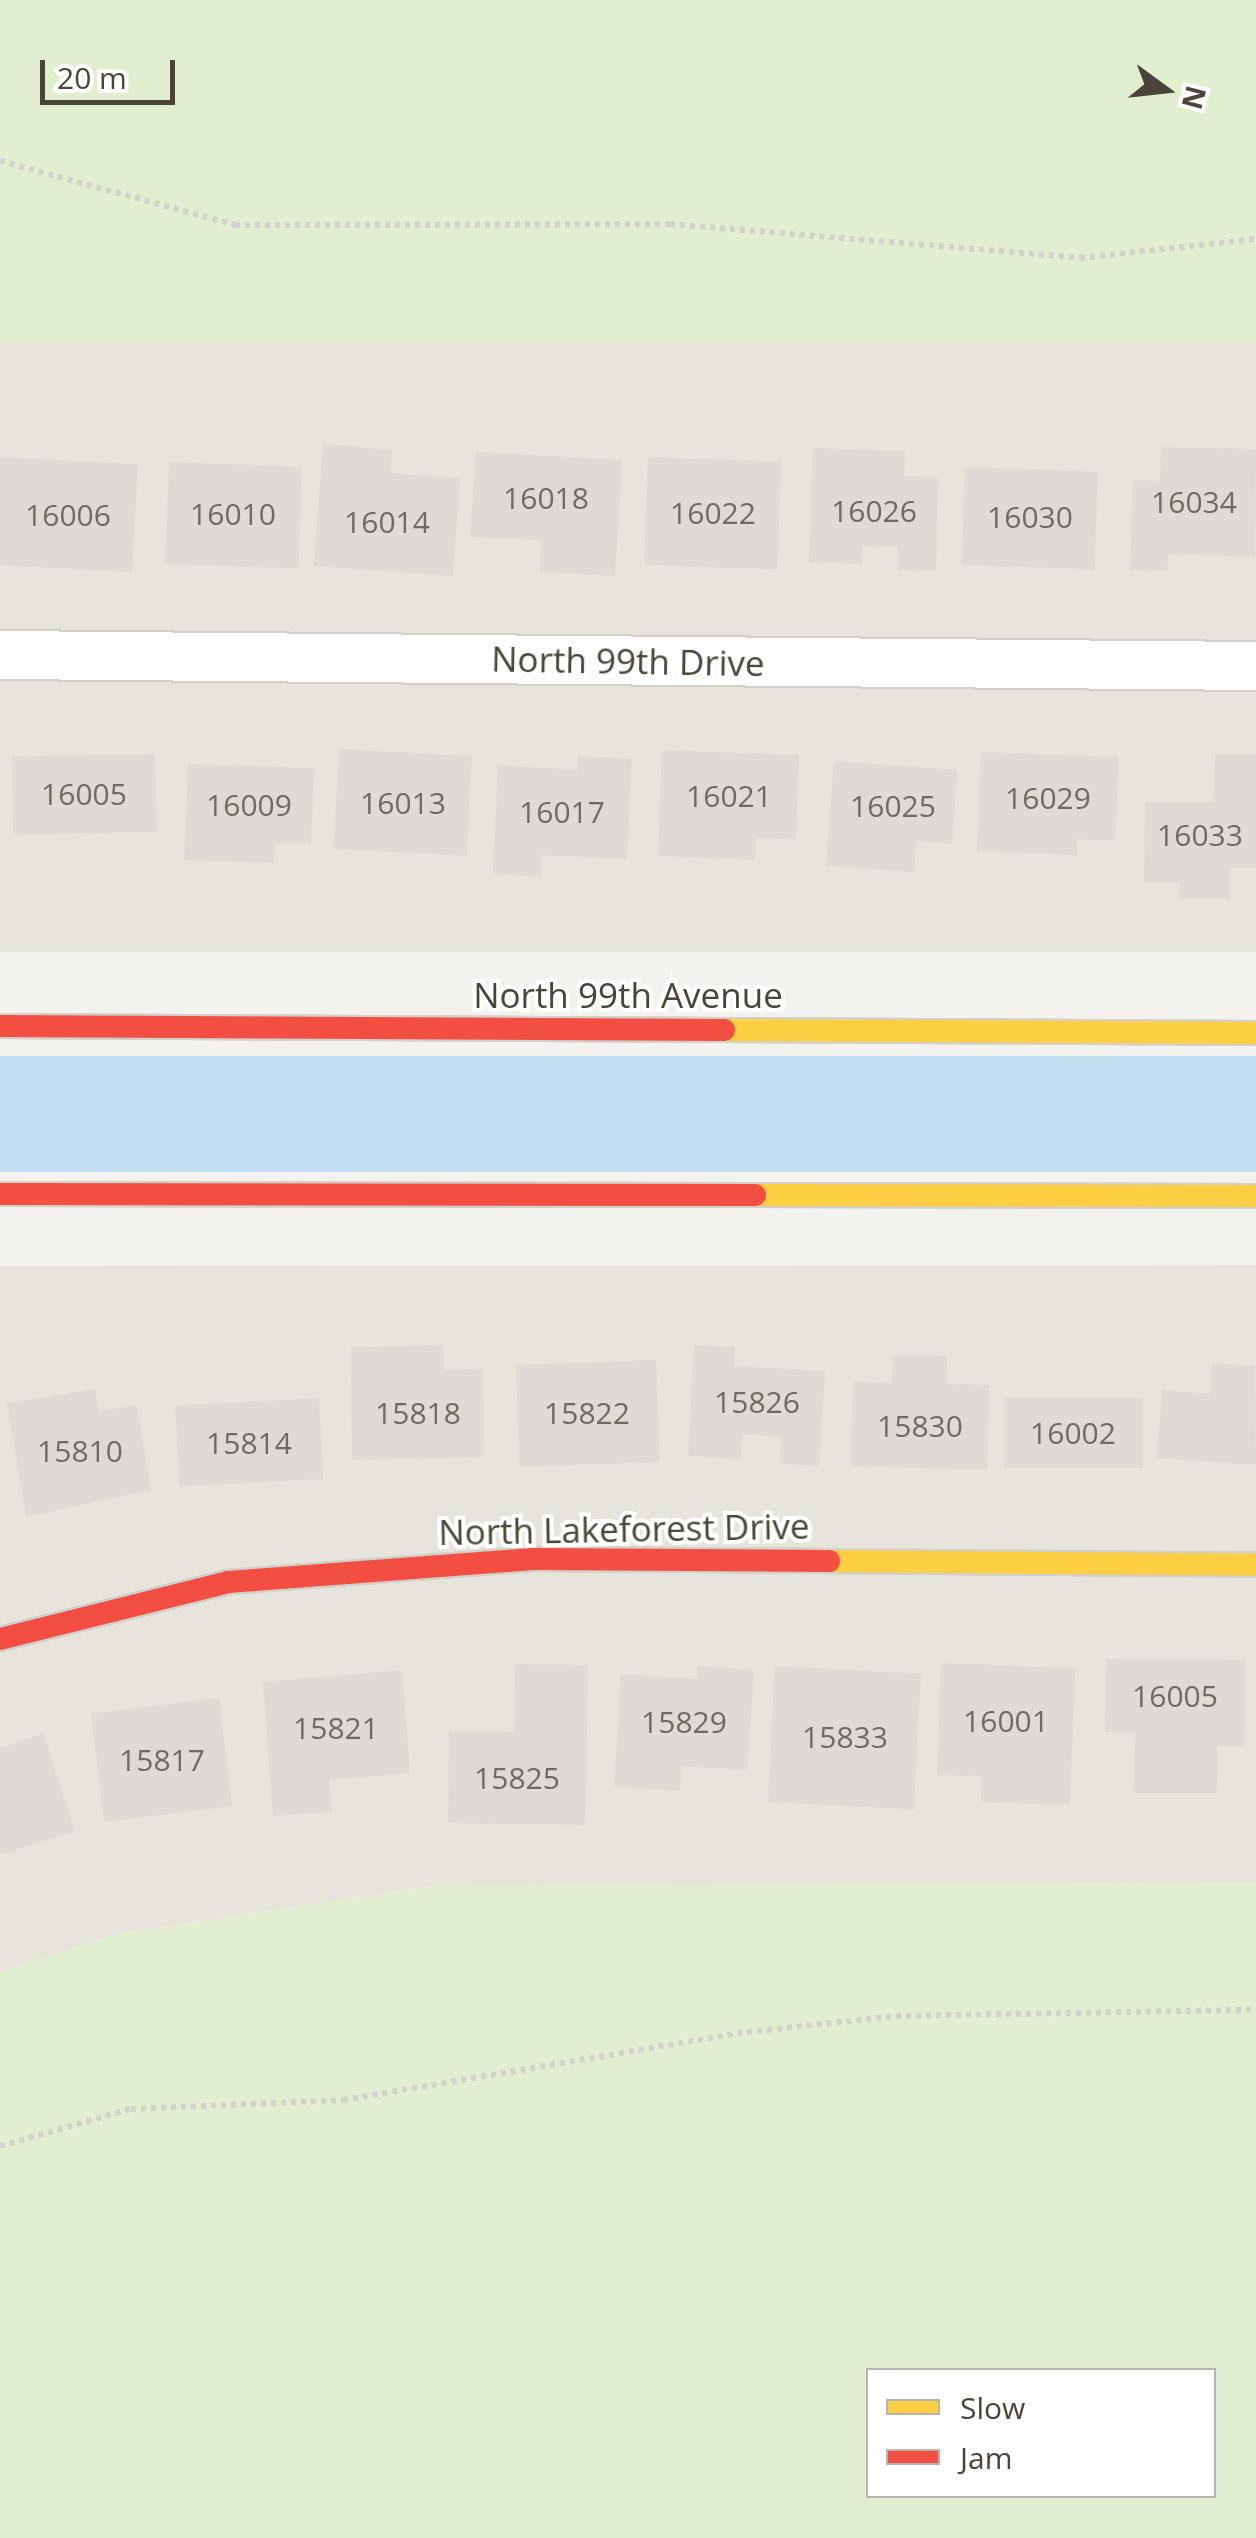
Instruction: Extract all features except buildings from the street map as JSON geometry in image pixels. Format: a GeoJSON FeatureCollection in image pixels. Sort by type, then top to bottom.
{"type":"FeatureCollection","features":[{"type":"Feature","properties":{"kind":"main road","name":"North 99th Avenue"},"geometry":{"type":"LineString","coordinates":[[0,1026],[1256,1033]]}},
{"type":"Feature","properties":{"kind":"main road"},"geometry":{"type":"LineString","coordinates":[[0,1194],[1256,1196]]}},
{"type":"Feature","properties":{"kind":"main road","name":"North Lakeforest Drive"},"geometry":{"type":"LineString","coordinates":[[0,1639],[228,1582],[533,1559],[1256,1565]]}},
{"type":"Feature","properties":{"kind":"street","name":"North 99th Drive"},"geometry":{"type":"LineString","coordinates":[[0,656],[1256,666]]}},
{"type":"Feature","properties":{"kind":"path"},"geometry":{"type":"LineString","coordinates":[[0,161],[235,226],[670,224],[1080,258],[1256,239]]}},
{"type":"Feature","properties":{"kind":"path"},"geometry":{"type":"LineString","coordinates":[[0,2146],[131,2109],[343,2100],[747,2032],[896,2016],[1256,2010]]}},
{"type":"Feature","properties":{"kind":"shaded area"},"geometry":{"type":"Polygon","coordinates":[[[0,345],[1256,345],[1256,952],[0,952],[0,345]]]}},
{"type":"Feature","properties":{"kind":"shaded area"},"geometry":{"type":"Polygon","coordinates":[[[1256,1265],[1256,1883],[434,1886],[117,1934],[0,1972],[0,1266],[1256,1265]]]}},
{"type":"Feature","properties":{"kind":"green space"},"geometry":{"type":"Polygon","coordinates":[[[0,0],[1256,0],[1256,345],[0,345],[0,0]]]}},
{"type":"Feature","properties":{"kind":"green space"},"geometry":{"type":"Polygon","coordinates":[[[1256,1883],[1256,2538],[0,2538],[0,1972],[117,1934],[434,1886],[1256,1883]]]}},
{"type":"Feature","properties":{"kind":"water"},"geometry":{"type":"Polygon","coordinates":[[[0,1056],[1256,1056],[1256,1172],[0,1172],[0,1056]]]}},
{"type":"Feature","properties":{"kind":"traffic: slow"},"geometry":{"type":"LineString","coordinates":[[724,1030],[1256,1033]]}},
{"type":"Feature","properties":{"kind":"traffic: slow"},"geometry":{"type":"LineString","coordinates":[[755,1195],[1256,1196]]}},
{"type":"Feature","properties":{"kind":"traffic: slow"},"geometry":{"type":"LineString","coordinates":[[829,1561],[1256,1565]]}},
{"type":"Feature","properties":{"kind":"traffic: jam"},"geometry":{"type":"LineString","coordinates":[[0,1026],[724,1030]]}},
{"type":"Feature","properties":{"kind":"traffic: jam"},"geometry":{"type":"LineString","coordinates":[[0,1194],[755,1195]]}},
{"type":"Feature","properties":{"kind":"traffic: jam"},"geometry":{"type":"LineString","coordinates":[[0,1639],[228,1582],[533,1559],[829,1561]]}}]}
